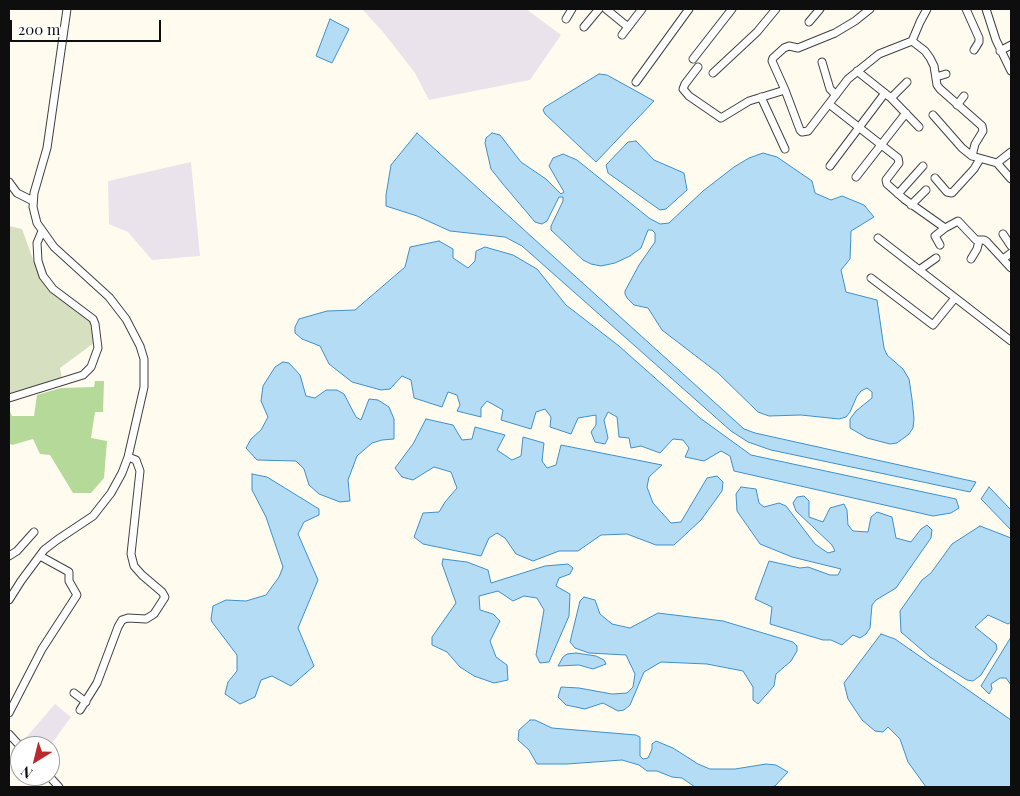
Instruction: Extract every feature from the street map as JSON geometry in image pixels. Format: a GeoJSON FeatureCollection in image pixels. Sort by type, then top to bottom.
{"type":"FeatureCollection","features":[{"type":"Feature","properties":{"kind":"street"},"geometry":{"type":"LineString","coordinates":[[9,600],[40,556],[51,544],[86,522],[100,509],[118,482],[128,457],[144,387],[145,372],[140,346],[116,304],[60,254],[42,231],[35,216],[33,201],[47,148],[66,9]]}},
{"type":"Feature","properties":{"kind":"street"},"geometry":{"type":"LineString","coordinates":[[566,19],[572,9]]}},
{"type":"Feature","properties":{"kind":"street"},"geometry":{"type":"LineString","coordinates":[[584,27],[599,9]]}},
{"type":"Feature","properties":{"kind":"street"},"geometry":{"type":"LineString","coordinates":[[606,9],[628,27]]}},
{"type":"Feature","properties":{"kind":"street"},"geometry":{"type":"LineString","coordinates":[[622,35],[642,9]]}},
{"type":"Feature","properties":{"kind":"street"},"geometry":{"type":"LineString","coordinates":[[636,82],[689,9]]}},
{"type":"Feature","properties":{"kind":"street"},"geometry":{"type":"LineString","coordinates":[[693,59],[732,9]]}},
{"type":"Feature","properties":{"kind":"street"},"geometry":{"type":"LineString","coordinates":[[713,73],[757,32],[776,9]]}},
{"type":"Feature","properties":{"kind":"street"},"geometry":{"type":"LineString","coordinates":[[809,22],[820,9]]}},
{"type":"Feature","properties":{"kind":"street"},"geometry":{"type":"LineString","coordinates":[[870,9],[835,33],[798,48],[789,46],[775,55],[772,61],[802,132],[808,131],[848,79],[857,71],[883,51],[912,41],[927,9]]}},
{"type":"Feature","properties":{"kind":"street"},"geometry":{"type":"LineString","coordinates":[[966,9],[979,38],[979,42],[974,50]]}},
{"type":"Feature","properties":{"kind":"street"},"geometry":{"type":"LineString","coordinates":[[986,9],[1000,51],[1011,71]]}},
{"type":"Feature","properties":{"kind":"street"},"geometry":{"type":"LineString","coordinates":[[912,41],[928,54],[934,66],[937,85],[940,89],[982,126],[983,129],[975,144],[976,157],[974,169],[952,193],[947,192],[935,178]]}},
{"type":"Feature","properties":{"kind":"street"},"geometry":{"type":"LineString","coordinates":[[1000,51],[1011,45]]}},
{"type":"Feature","properties":{"kind":"street"},"geometry":{"type":"LineString","coordinates":[[822,62],[830,89],[836,95]]}},
{"type":"Feature","properties":{"kind":"street"},"geometry":{"type":"LineString","coordinates":[[698,67],[684,84],[683,89],[689,96],[721,118],[740,105],[785,90]]}},
{"type":"Feature","properties":{"kind":"street"},"geometry":{"type":"LineString","coordinates":[[857,71],[888,95],[919,127]]}},
{"type":"Feature","properties":{"kind":"street"},"geometry":{"type":"LineString","coordinates":[[936,77],[946,74]]}},
{"type":"Feature","properties":{"kind":"street"},"geometry":{"type":"LineString","coordinates":[[830,166],[859,127],[888,95],[908,82]]}},
{"type":"Feature","properties":{"kind":"street"},"geometry":{"type":"LineString","coordinates":[[957,105],[964,96]]}},
{"type":"Feature","properties":{"kind":"street"},"geometry":{"type":"LineString","coordinates":[[761,97],[785,149]]}},
{"type":"Feature","properties":{"kind":"street"},"geometry":{"type":"LineString","coordinates":[[829,104],[900,160],[886,182],[912,205],[945,228]]}},
{"type":"Feature","properties":{"kind":"street"},"geometry":{"type":"LineString","coordinates":[[856,177],[906,113]]}},
{"type":"Feature","properties":{"kind":"street"},"geometry":{"type":"LineString","coordinates":[[933,115],[962,148],[976,157],[997,163],[1011,179]]}},
{"type":"Feature","properties":{"kind":"street"},"geometry":{"type":"LineString","coordinates":[[997,163],[1011,152]]}},
{"type":"Feature","properties":{"kind":"street"},"geometry":{"type":"LineString","coordinates":[[898,194],[923,166]]}},
{"type":"Feature","properties":{"kind":"street"},"geometry":{"type":"LineString","coordinates":[[9,182],[18,193],[33,201]]}},
{"type":"Feature","properties":{"kind":"street"},"geometry":{"type":"LineString","coordinates":[[912,205],[926,190]]}},
{"type":"Feature","properties":{"kind":"street"},"geometry":{"type":"LineString","coordinates":[[940,245],[935,236],[958,221],[979,241],[984,240],[987,242],[1011,268]]}},
{"type":"Feature","properties":{"kind":"street"},"geometry":{"type":"LineString","coordinates":[[9,398],[78,378],[88,371],[98,348],[93,319],[59,294],[43,276],[38,261],[37,243],[42,231]]}},
{"type":"Feature","properties":{"kind":"street"},"geometry":{"type":"LineString","coordinates":[[1003,234],[1011,246]]}},
{"type":"Feature","properties":{"kind":"street"},"geometry":{"type":"LineString","coordinates":[[878,238],[1011,342]]}},
{"type":"Feature","properties":{"kind":"street"},"geometry":{"type":"LineString","coordinates":[[972,259],[979,241]]}},
{"type":"Feature","properties":{"kind":"street"},"geometry":{"type":"LineString","coordinates":[[1003,259],[1011,253]]}},
{"type":"Feature","properties":{"kind":"street"},"geometry":{"type":"LineString","coordinates":[[919,270],[936,258]]}},
{"type":"Feature","properties":{"kind":"street"},"geometry":{"type":"LineString","coordinates":[[871,278],[933,325],[955,298]]}},
{"type":"Feature","properties":{"kind":"street"},"geometry":{"type":"LineString","coordinates":[[80,710],[98,683],[122,620],[128,618],[146,619],[154,614],[164,598],[162,592],[134,566],[131,554],[140,471],[136,460],[128,457]]}},
{"type":"Feature","properties":{"kind":"street"},"geometry":{"type":"LineString","coordinates":[[9,556],[17,551],[34,532]]}},
{"type":"Feature","properties":{"kind":"street"},"geometry":{"type":"LineString","coordinates":[[9,713],[42,649],[77,595],[69,581],[70,572],[40,556]]}},
{"type":"Feature","properties":{"kind":"street"},"geometry":{"type":"LineString","coordinates":[[74,693],[86,702]]}},
{"type":"Feature","properties":{"kind":"shaded area"},"geometry":{"type":"Polygon","coordinates":[[[362,9],[526,9],[561,35],[530,80],[429,100],[415,73],[383,32],[362,9]]]}},
{"type":"Feature","properties":{"kind":"shaded area"},"geometry":{"type":"Polygon","coordinates":[[[191,162],[200,256],[152,260],[128,232],[109,224],[108,181],[191,162]]]}},
{"type":"Feature","properties":{"kind":"shaded area"},"geometry":{"type":"Polygon","coordinates":[[[55,704],[71,717],[57,736],[27,736],[55,704]]]}},
{"type":"Feature","properties":{"kind":"green space"},"geometry":{"type":"Polygon","coordinates":[[[9,226],[22,229],[38,273],[44,282],[91,322],[94,343],[60,368],[62,378],[9,394],[9,226]]]}},
{"type":"Feature","properties":{"kind":"green space"},"geometry":{"type":"Polygon","coordinates":[[[95,381],[104,381],[103,412],[95,412],[91,438],[107,441],[104,478],[91,493],[73,493],[50,455],[40,454],[33,439],[12,445],[9,443],[9,409],[12,416],[34,416],[37,395],[61,388],[94,387],[95,381]]]}},
{"type":"Feature","properties":{"kind":"water"},"geometry":{"type":"Polygon","coordinates":[[[330,19],[349,29],[332,63],[316,56],[330,19]]]}},
{"type":"Feature","properties":{"kind":"water"},"geometry":{"type":"Polygon","coordinates":[[[599,74],[607,75],[654,101],[596,162],[543,110],[599,74]]]}},
{"type":"Feature","properties":{"kind":"water"},"geometry":{"type":"Polygon","coordinates":[[[417,133],[744,429],[976,482],[970,492],[771,450],[748,442],[731,431],[522,246],[505,237],[450,231],[417,216],[386,206],[391,165],[417,133]]]}},
{"type":"Feature","properties":{"kind":"water"},"geometry":{"type":"Polygon","coordinates":[[[492,133],[500,135],[521,162],[546,179],[561,194],[564,192],[549,166],[553,158],[563,154],[577,160],[649,218],[660,224],[669,223],[703,191],[734,167],[749,158],[763,153],[777,157],[812,181],[815,193],[831,200],[842,196],[864,205],[874,217],[851,231],[850,259],[841,270],[846,292],[877,300],[884,348],[887,355],[903,369],[909,379],[914,419],[913,428],[909,434],[897,443],[890,444],[867,438],[850,428],[850,419],[856,411],[872,398],[872,392],[867,388],[857,396],[846,417],[839,419],[801,415],[769,416],[758,412],[718,373],[662,330],[648,308],[634,305],[627,298],[625,291],[639,265],[655,242],[655,233],[652,230],[648,230],[641,248],[615,263],[601,266],[583,260],[551,230],[563,197],[559,197],[547,221],[542,224],[535,222],[491,169],[485,143],[486,138],[492,133]]]}},
{"type":"Feature","properties":{"kind":"water"},"geometry":{"type":"Polygon","coordinates":[[[636,141],[654,160],[684,173],[687,190],[666,209],[660,210],[608,173],[606,165],[628,142],[636,141]]]}},
{"type":"Feature","properties":{"kind":"water"},"geometry":{"type":"Polygon","coordinates":[[[439,241],[453,249],[453,258],[468,268],[475,261],[476,251],[485,247],[513,255],[537,269],[566,305],[619,346],[700,418],[751,455],[956,499],[959,508],[951,513],[933,516],[734,471],[730,456],[721,451],[704,461],[685,457],[689,448],[683,440],[673,439],[660,453],[641,446],[631,448],[629,438],[619,437],[617,417],[608,412],[604,420],[608,438],[605,444],[595,442],[591,432],[596,425],[596,415],[578,418],[571,434],[550,427],[551,417],[545,409],[536,412],[531,429],[501,420],[503,410],[487,401],[481,408],[481,417],[457,411],[460,405],[457,395],[448,392],[442,407],[414,398],[411,380],[402,376],[390,389],[381,390],[352,382],[329,364],[320,346],[302,339],[295,333],[295,327],[299,319],[327,311],[355,310],[405,267],[410,247],[439,241]]]}},
{"type":"Feature","properties":{"kind":"water"},"geometry":{"type":"Polygon","coordinates":[[[283,362],[289,363],[300,375],[306,396],[315,398],[326,390],[337,390],[344,394],[356,417],[361,420],[369,399],[378,400],[389,407],[394,419],[394,439],[372,443],[357,456],[348,480],[350,501],[340,502],[319,494],[309,485],[304,469],[296,461],[257,460],[246,448],[251,439],[261,430],[268,417],[261,401],[263,386],[275,367],[283,362]]]}},
{"type":"Feature","properties":{"kind":"water"},"geometry":{"type":"Polygon","coordinates":[[[426,419],[453,425],[462,440],[472,439],[475,427],[505,435],[497,450],[512,460],[521,456],[523,437],[544,443],[542,461],[547,468],[556,465],[561,445],[662,465],[649,477],[647,487],[653,503],[671,523],[681,522],[707,478],[717,476],[723,482],[722,491],[701,520],[674,545],[656,545],[627,534],[601,535],[578,551],[559,551],[533,561],[516,554],[505,538],[497,533],[489,538],[481,556],[423,544],[414,537],[423,513],[439,512],[457,488],[451,472],[434,467],[413,480],[402,477],[395,468],[413,444],[426,419]]]}},
{"type":"Feature","properties":{"kind":"water"},"geometry":{"type":"Polygon","coordinates":[[[252,474],[267,477],[319,509],[319,515],[304,522],[298,534],[318,580],[298,628],[314,666],[291,686],[272,676],[261,680],[255,697],[240,704],[225,694],[228,682],[237,671],[237,655],[212,622],[213,606],[226,600],[246,601],[266,595],[279,577],[283,567],[266,517],[252,490],[252,474]]]}},
{"type":"Feature","properties":{"kind":"water"},"geometry":{"type":"Polygon","coordinates":[[[741,487],[756,489],[759,503],[764,507],[779,503],[786,506],[815,544],[828,553],[835,551],[832,545],[796,511],[793,503],[797,497],[804,496],[809,501],[809,517],[823,522],[830,508],[844,504],[847,510],[848,525],[853,531],[868,532],[871,517],[877,512],[892,517],[896,538],[911,542],[921,529],[927,525],[932,530],[931,538],[896,588],[876,600],[872,605],[870,628],[866,634],[860,638],[853,635],[842,645],[831,640],[823,640],[770,624],[772,607],[755,599],[769,561],[800,568],[808,567],[830,575],[838,575],[841,569],[792,557],[760,544],[737,511],[736,494],[741,487]]]}},
{"type":"Feature","properties":{"kind":"water"},"geometry":{"type":"Polygon","coordinates":[[[989,487],[1011,510],[1011,530],[981,499],[989,487]]]}},
{"type":"Feature","properties":{"kind":"water"},"geometry":{"type":"Polygon","coordinates":[[[980,526],[1011,538],[1011,622],[1008,624],[988,615],[975,627],[996,644],[997,649],[981,675],[973,681],[967,680],[930,657],[901,632],[900,611],[922,580],[931,573],[952,544],[980,526]]]}},
{"type":"Feature","properties":{"kind":"water"},"geometry":{"type":"Polygon","coordinates":[[[443,559],[467,562],[488,570],[491,583],[545,566],[568,564],[573,568],[570,574],[559,578],[556,586],[570,594],[569,616],[549,662],[540,663],[536,655],[544,610],[537,598],[524,596],[513,601],[498,591],[479,596],[480,610],[493,614],[500,621],[490,641],[496,657],[507,665],[508,680],[494,683],[474,676],[460,667],[447,652],[432,645],[432,637],[456,603],[442,564],[443,559]]]}},
{"type":"Feature","properties":{"kind":"water"},"geometry":{"type":"Polygon","coordinates":[[[584,597],[595,600],[600,614],[612,624],[630,628],[658,613],[723,621],[793,642],[797,646],[797,651],[791,661],[776,674],[774,686],[758,704],[753,700],[753,687],[743,671],[707,664],[661,662],[644,672],[630,705],[624,710],[618,711],[603,703],[585,709],[566,705],[558,697],[561,687],[612,694],[627,693],[633,687],[635,674],[626,655],[589,653],[575,648],[570,642],[580,601],[584,597]]]}},
{"type":"Feature","properties":{"kind":"water"},"geometry":{"type":"Polygon","coordinates":[[[881,634],[895,639],[1011,720],[1011,787],[926,787],[908,762],[900,739],[888,727],[883,732],[875,731],[862,720],[848,699],[844,683],[881,634]]]}},
{"type":"Feature","properties":{"kind":"water"},"geometry":{"type":"Polygon","coordinates":[[[1011,637],[1011,685],[1006,678],[1000,678],[991,684],[992,689],[989,694],[981,686],[1011,637]]]}},
{"type":"Feature","properties":{"kind":"water"},"geometry":{"type":"Polygon","coordinates":[[[576,653],[596,656],[604,660],[606,664],[593,669],[579,665],[558,666],[567,654],[576,653]]]}},
{"type":"Feature","properties":{"kind":"water"},"geometry":{"type":"Polygon","coordinates":[[[530,720],[535,720],[552,728],[636,735],[640,737],[640,756],[643,759],[648,758],[652,744],[656,741],[673,748],[698,764],[710,769],[735,769],[766,764],[776,765],[788,772],[775,786],[770,787],[695,787],[682,778],[672,777],[657,771],[647,771],[639,765],[622,760],[537,764],[529,750],[518,740],[519,730],[530,720]]]}}]}
